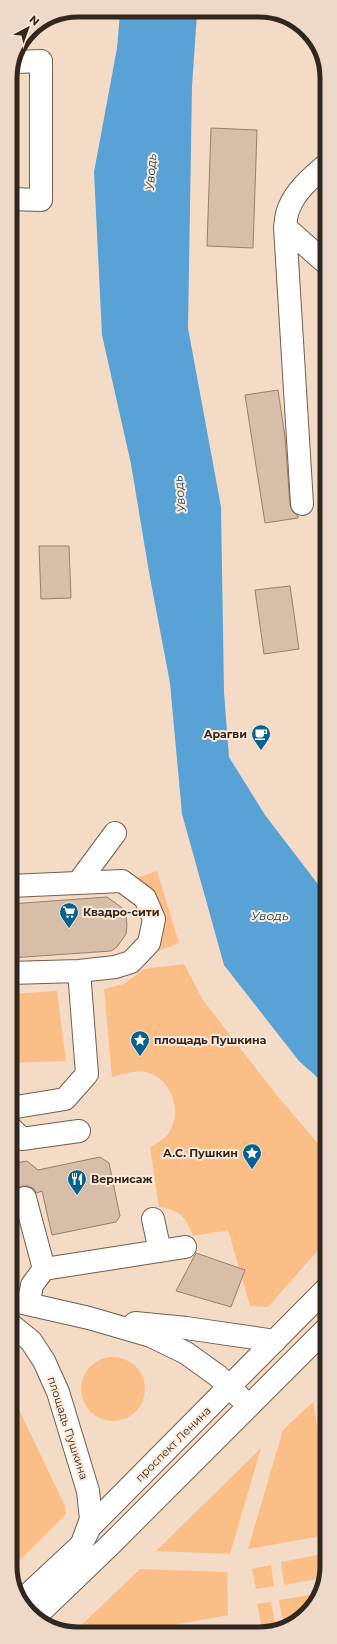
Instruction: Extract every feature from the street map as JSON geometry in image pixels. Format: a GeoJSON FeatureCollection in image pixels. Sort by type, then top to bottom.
{"type":"FeatureCollection","features":[{"type":"Feature","properties":{"kind":"main road"},"geometry":{"type":"LineString","coordinates":[[17,198],[41,200],[41,61],[19,62]]}},
{"type":"Feature","properties":{"kind":"main road"},"geometry":{"type":"LineString","coordinates":[[302,504],[284,227],[288,208],[310,178],[320,170]]}},
{"type":"Feature","properties":{"kind":"main road"},"geometry":{"type":"LineString","coordinates":[[284,227],[320,259]]}},
{"type":"Feature","properties":{"kind":"main road"},"geometry":{"type":"LineString","coordinates":[[78,883],[115,832]]}},
{"type":"Feature","properties":{"kind":"main road"},"geometry":{"type":"LineString","coordinates":[[17,886],[122,881],[145,898],[154,919],[149,943],[131,962],[115,967],[79,971],[17,973]]}},
{"type":"Feature","properties":{"kind":"main road"},"geometry":{"type":"LineString","coordinates":[[17,1107],[65,1099],[88,1074],[79,971]]}},
{"type":"Feature","properties":{"kind":"main road"},"geometry":{"type":"LineString","coordinates":[[17,1134],[22,1139],[79,1131]]}},
{"type":"Feature","properties":{"kind":"main road"},"geometry":{"type":"LineString","coordinates":[[25,1198],[44,1269]]}},
{"type":"Feature","properties":{"kind":"main road"},"geometry":{"type":"LineString","coordinates":[[153,1219],[160,1251]]}},
{"type":"Feature","properties":{"kind":"main road"},"geometry":{"type":"LineString","coordinates":[[185,1247],[44,1269],[20,1301],[89,1318],[152,1336],[179,1350],[218,1376],[250,1406]]}},
{"type":"Feature","properties":{"kind":"main road","name":"проспект Ленина"},"geometry":{"type":"LineString","coordinates":[[25,1597],[81,1545],[90,1527],[320,1295]]}},
{"type":"Feature","properties":{"kind":"main road"},"geometry":{"type":"LineString","coordinates":[[89,1318],[186,1328],[275,1341]]}},
{"type":"Feature","properties":{"kind":"main road","name":"площадь Пушкина"},"geometry":{"type":"LineString","coordinates":[[17,1330],[31,1341],[44,1362],[58,1392],[88,1492],[91,1505],[91,1519],[81,1545]]}},
{"type":"Feature","properties":{"kind":"main road"},"geometry":{"type":"LineString","coordinates":[[39,1613],[111,1544],[320,1335]]}},
{"type":"Feature","properties":{"kind":"shaded area"},"geometry":{"type":"Polygon","coordinates":[[[157,871],[179,943],[150,954],[136,878],[157,871]]]}},
{"type":"Feature","properties":{"kind":"shaded area"},"geometry":{"type":"Polygon","coordinates":[[[184,964],[203,1000],[275,1093],[320,1146],[320,1248],[268,1307],[250,1306],[228,1230],[193,1236],[185,1219],[177,1212],[159,1207],[150,1147],[166,1136],[172,1126],[175,1117],[173,1099],[170,1091],[164,1083],[149,1073],[130,1072],[112,1077],[104,989],[124,984],[144,969],[184,964]]]}},
{"type":"Feature","properties":{"kind":"shaded area"},"geometry":{"type":"Polygon","coordinates":[[[57,991],[66,1061],[17,1063],[17,994],[57,991]]]}},
{"type":"Feature","properties":{"kind":"shaded area"},"geometry":{"type":"Polygon","coordinates":[[[107,1357],[119,1357],[136,1366],[143,1377],[145,1389],[143,1401],[136,1412],[119,1421],[107,1421],[95,1416],[86,1407],[81,1395],[81,1383],[86,1371],[95,1362],[107,1357]]]}},
{"type":"Feature","properties":{"kind":"shaded area"},"geometry":{"type":"Polygon","coordinates":[[[313,1402],[320,1442],[320,1536],[248,1549],[283,1430],[313,1402]]]}},
{"type":"Feature","properties":{"kind":"shaded area"},"geometry":{"type":"Polygon","coordinates":[[[17,1406],[65,1506],[66,1514],[17,1563],[17,1406]]]}},
{"type":"Feature","properties":{"kind":"shaded area"},"geometry":{"type":"Polygon","coordinates":[[[261,1448],[230,1554],[156,1551],[261,1448]]]}},
{"type":"Feature","properties":{"kind":"shaded area"},"geometry":{"type":"Polygon","coordinates":[[[320,1554],[319,1579],[284,1585],[281,1562],[320,1554]]]}},
{"type":"Feature","properties":{"kind":"shaded area"},"geometry":{"type":"Polygon","coordinates":[[[271,1565],[274,1586],[256,1589],[252,1569],[271,1565]]]}},
{"type":"Feature","properties":{"kind":"shaded area"},"geometry":{"type":"Polygon","coordinates":[[[140,1569],[227,1572],[228,1615],[162,1627],[79,1627],[140,1569]]]}},
{"type":"Feature","properties":{"kind":"shaded area"},"geometry":{"type":"Polygon","coordinates":[[[313,1595],[302,1609],[283,1622],[279,1600],[313,1595]]]}},
{"type":"Feature","properties":{"kind":"shaded area"},"geometry":{"type":"Polygon","coordinates":[[[271,1602],[275,1625],[262,1627],[257,1604],[271,1602]]]}},
{"type":"Feature","properties":{"kind":"water","name":"Уводь"},"geometry":{"type":"Polygon","coordinates":[[[120,17],[197,17],[192,86],[188,328],[221,507],[224,692],[229,757],[265,815],[320,887],[320,1080],[299,1061],[224,965],[182,814],[170,683],[149,572],[131,464],[102,335],[94,172],[117,48],[120,17]]]}},
{"type":"Feature","properties":{"kind":"building"},"geometry":{"type":"Polygon","coordinates":[[[211,128],[257,130],[253,248],[207,246],[211,128]]]}},
{"type":"Feature","properties":{"kind":"building"},"geometry":{"type":"Polygon","coordinates":[[[278,390],[285,437],[290,505],[292,511],[298,516],[298,518],[265,523],[245,395],[278,390]]]}},
{"type":"Feature","properties":{"kind":"building"},"geometry":{"type":"Polygon","coordinates":[[[39,546],[69,546],[71,598],[41,599],[39,546]]]}},
{"type":"Feature","properties":{"kind":"building"},"geometry":{"type":"Polygon","coordinates":[[[290,586],[299,649],[264,654],[255,590],[290,586]]]}},
{"type":"Feature","properties":{"kind":"building","name":"Квадро-сити"},"geometry":{"type":"Polygon","coordinates":[[[107,897],[121,907],[126,916],[126,934],[117,947],[111,951],[17,958],[17,903],[107,897]]]}},
{"type":"Feature","properties":{"kind":"building"},"geometry":{"type":"Polygon","coordinates":[[[100,1157],[109,1163],[120,1216],[116,1222],[52,1235],[42,1191],[36,1193],[34,1189],[29,1186],[22,1186],[17,1188],[17,1163],[27,1161],[38,1170],[100,1157]]]}},
{"type":"Feature","properties":{"kind":"building"},"geometry":{"type":"Polygon","coordinates":[[[196,1253],[245,1270],[231,1307],[176,1291],[196,1253]]]}},
{"type":"Feature","properties":{"kind":"place","name":"Арагви"},"geometry":{"type":"Point","coordinates":[261,751]}},
{"type":"Feature","properties":{"kind":"place","name":"Квадро-сити"},"geometry":{"type":"Point","coordinates":[69,929]}},
{"type":"Feature","properties":{"kind":"place","name":"площадь Пушкина"},"geometry":{"type":"Point","coordinates":[140,1057]}},
{"type":"Feature","properties":{"kind":"place","name":"А.C. Пушкин"},"geometry":{"type":"Point","coordinates":[252,1170]}},
{"type":"Feature","properties":{"kind":"place","name":"Вернисаж"},"geometry":{"type":"Point","coordinates":[77,1196]}}]}
